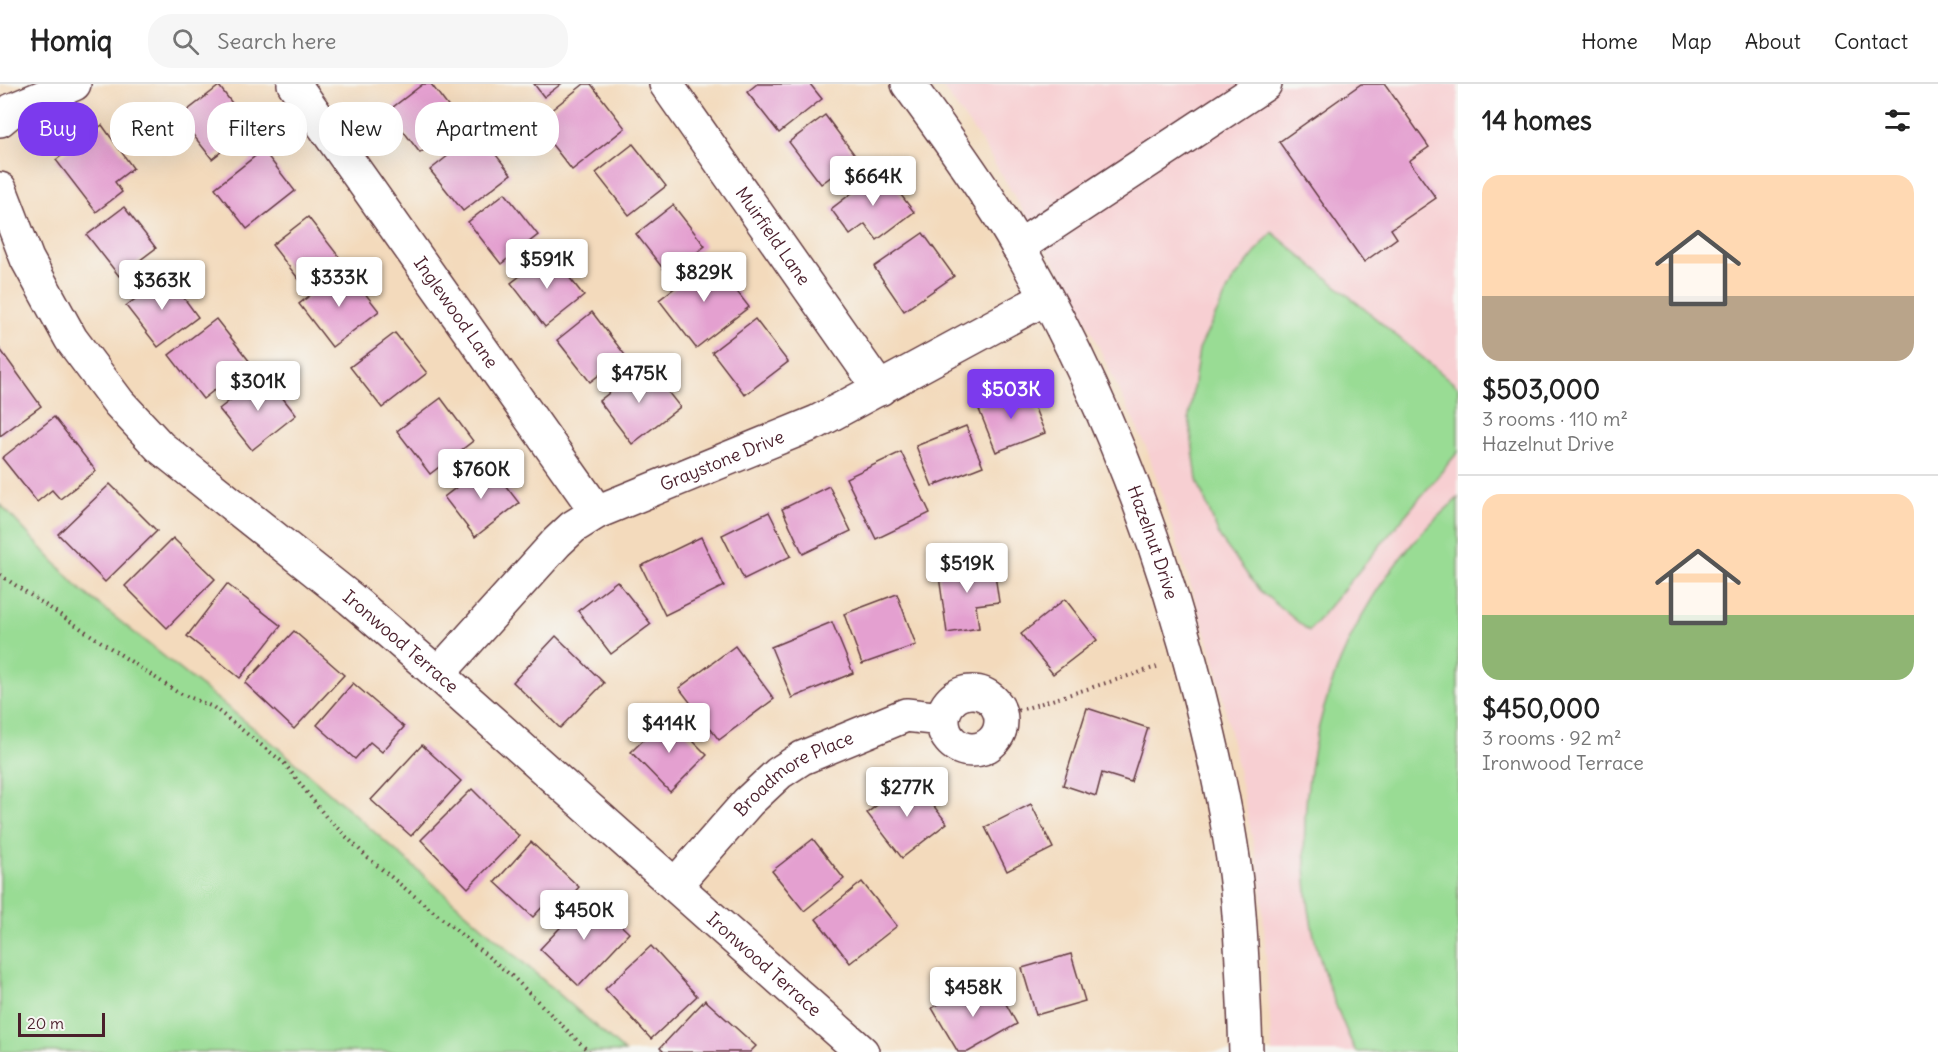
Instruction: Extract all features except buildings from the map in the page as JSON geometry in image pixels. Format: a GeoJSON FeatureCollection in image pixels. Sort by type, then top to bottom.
{"type":"FeatureCollection","features":[{"type":"Feature","properties":{"kind":"street"},"geometry":{"type":"LineString","coordinates":[[0,120],[12,110],[74,84]]}},
{"type":"Feature","properties":{"kind":"street","name":"Inglewood Lane"},"geometry":{"type":"LineString","coordinates":[[294,84],[597,512]]}},
{"type":"Feature","properties":{"kind":"street","name":"Muirfield Lane"},"geometry":{"type":"LineString","coordinates":[[666,84],[879,389]]}},
{"type":"Feature","properties":{"kind":"street","name":"Hazelnut Drive"},"geometry":{"type":"LineString","coordinates":[[908,84],[967,167],[1018,247],[1083,367],[1130,476],[1189,656],[1209,736],[1237,888],[1246,1052]]}},
{"type":"Feature","properties":{"kind":"street"},"geometry":{"type":"LineString","coordinates":[[1018,247],[1265,84]]}},
{"type":"Feature","properties":{"kind":"street","name":"Ironwood Terrace"},"geometry":{"type":"LineString","coordinates":[[0,189],[27,259],[65,330],[134,420],[182,467],[351,599],[438,674],[862,1052]]}},
{"type":"Feature","properties":{"kind":"street","name":"Graystone Drive"},"geometry":{"type":"LineString","coordinates":[[438,674],[557,542],[573,527],[597,512],[788,435],[879,389],[1046,298]]}},
{"type":"Feature","properties":{"kind":"street"},"geometry":{"type":"LineString","coordinates":[[976,692],[988,696],[996,705],[1001,716],[1001,726],[992,743],[973,751],[954,745],[947,738],[942,719],[946,707],[953,698],[964,693],[976,692]]}},
{"type":"Feature","properties":{"kind":"street","name":"Broadmore Place"},"geometry":{"type":"LineString","coordinates":[[675,885],[756,794],[779,773],[802,758],[906,715],[942,719]]}},
{"type":"Feature","properties":{"kind":"street"},"geometry":{"type":"LineString","coordinates":[[1241,1052],[1246,1052]]}},
{"type":"Feature","properties":{"kind":"path"},"geometry":{"type":"LineString","coordinates":[[0,575],[177,692],[213,707],[284,763],[326,818],[368,858],[513,977],[589,1052]]}},
{"type":"Feature","properties":{"kind":"path"},"geometry":{"type":"LineString","coordinates":[[1001,716],[1189,656]]}},
{"type":"Feature","properties":{"kind":"shaded area"},"geometry":{"type":"Polygon","coordinates":[[[940,84],[1458,84],[1458,1052],[1272,1052],[1261,880],[1216,665],[1147,449],[1075,297],[983,144],[940,84]]]}},
{"type":"Feature","properties":{"kind":"green space"},"geometry":{"type":"Polygon","coordinates":[[[1272,232],[1458,387],[1458,452],[1309,631],[1259,590],[1220,538],[1197,480],[1189,417],[1199,349],[1232,282],[1272,232]]]}},
{"type":"Feature","properties":{"kind":"green space"},"geometry":{"type":"Polygon","coordinates":[[[1458,498],[1458,1052],[1356,1052],[1327,982],[1316,946],[1309,909],[1305,859],[1306,809],[1312,759],[1323,710],[1339,663],[1361,618],[1387,575],[1419,536],[1458,498]]]}},
{"type":"Feature","properties":{"kind":"green space"},"geometry":{"type":"Polygon","coordinates":[[[0,504],[81,590],[281,750],[625,1052],[0,1052],[0,504]]]}}]}
